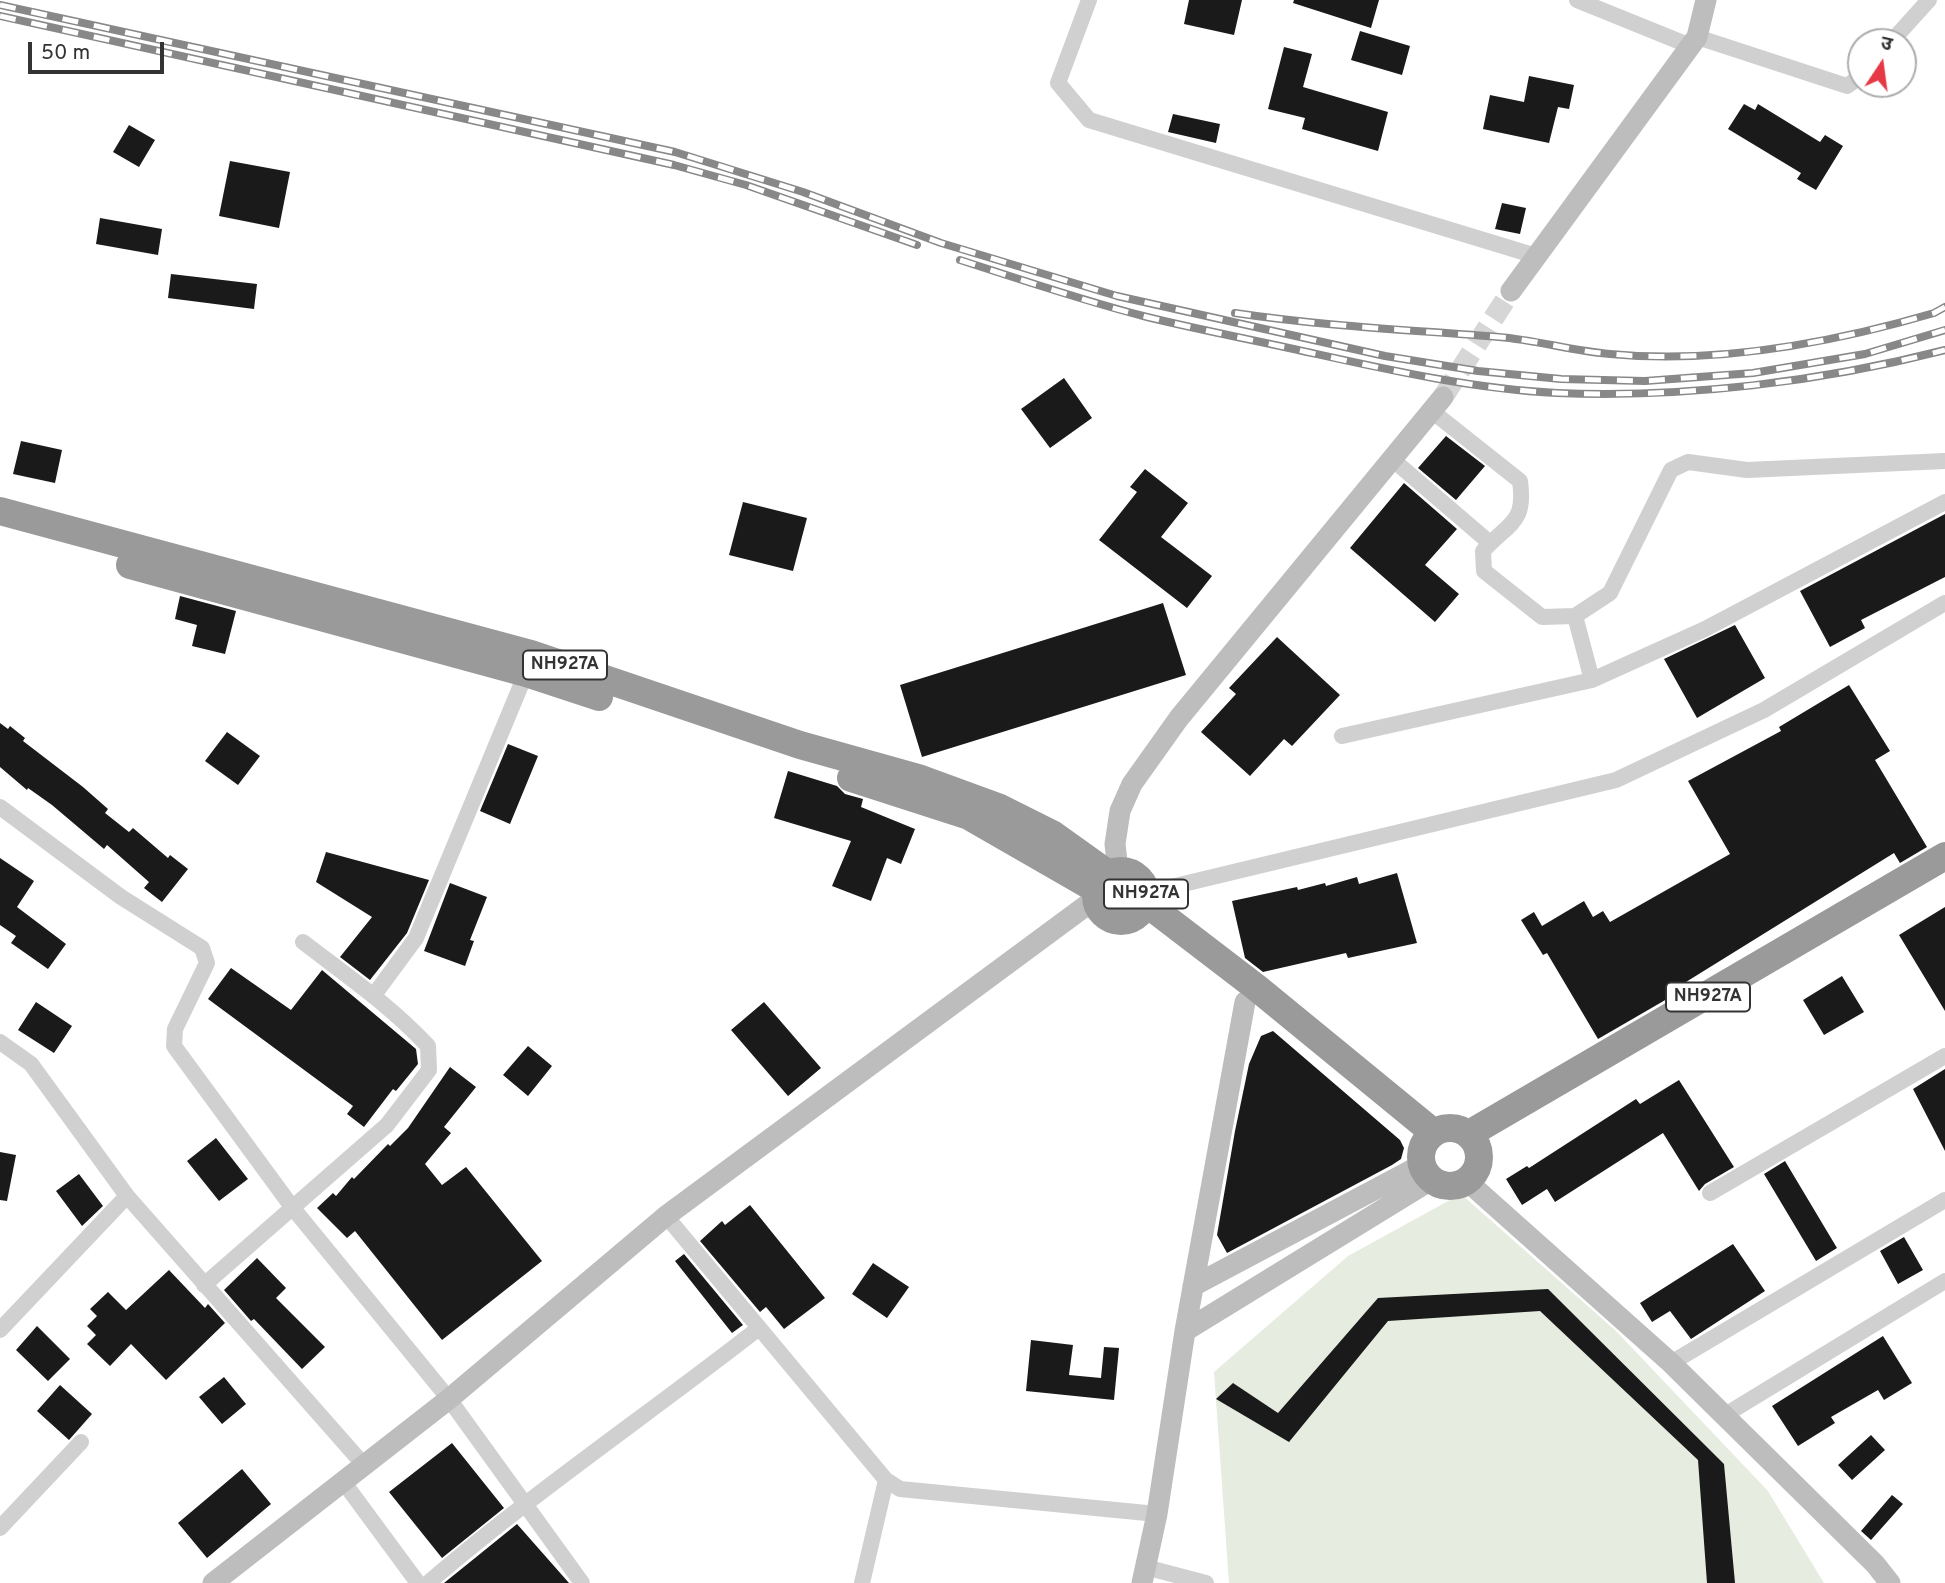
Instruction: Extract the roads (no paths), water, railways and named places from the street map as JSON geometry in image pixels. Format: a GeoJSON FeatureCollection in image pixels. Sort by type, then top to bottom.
{"type":"FeatureCollection","features":[{"type":"Feature","properties":{"kind":"highway","name":"NH927A"},"geometry":{"type":"LineString","coordinates":[[0,511],[531,654],[800,746],[918,778],[991,803],[1052,834],[1104,883],[1105,916],[1124,922],[1142,905]]}},
{"type":"Feature","properties":{"kind":"highway","name":"NH927A"},"geometry":{"type":"LineString","coordinates":[[0,530],[526,673],[969,816],[1104,883],[1137,876],[1142,905],[1245,1002],[1427,1156]]}},
{"type":"Feature","properties":{"kind":"highway","name":"NH927A"},"geometry":{"type":"LineString","coordinates":[[1474,1140],[1945,856]]}},
{"type":"Feature","properties":{"kind":"highway","name":"NH927A"},"geometry":{"type":"LineString","coordinates":[[1474,1140],[1945,872]]}},
{"type":"Feature","properties":{"kind":"highway","name":"NH927A"},"geometry":{"type":"LineString","coordinates":[[1142,905],[1257,988],[1427,1156]]}},
{"type":"Feature","properties":{"kind":"highway"},"geometry":{"type":"LineString","coordinates":[[1455,1128],[1474,1140],[1480,1162],[1468,1182],[1446,1186],[1427,1156],[1455,1128]]}},
{"type":"Feature","properties":{"kind":"main road"},"geometry":{"type":"LineString","coordinates":[[1511,291],[1693,41],[1706,0]]}},
{"type":"Feature","properties":{"kind":"main road"},"geometry":{"type":"LineString","coordinates":[[213,1583],[449,1398],[666,1216],[1104,883],[1120,811],[1132,784],[1179,718],[1438,405]]}},
{"type":"Feature","properties":{"kind":"main road"},"geometry":{"type":"LineString","coordinates":[[1144,1575],[1157,1514],[1185,1331],[1245,1002]]}},
{"type":"Feature","properties":{"kind":"main road"},"geometry":{"type":"LineString","coordinates":[[1193,1286],[1427,1156]]}},
{"type":"Feature","properties":{"kind":"main road"},"geometry":{"type":"LineString","coordinates":[[1185,1331],[1427,1156]]}},
{"type":"Feature","properties":{"kind":"main road"},"geometry":{"type":"LineString","coordinates":[[1468,1182],[1671,1363],[1875,1564],[1890,1583]]}},
{"type":"Feature","properties":{"kind":"street"},"geometry":{"type":"LineString","coordinates":[[1089,0],[1058,83],[1089,120],[1536,256]]}},
{"type":"Feature","properties":{"kind":"street"},"geometry":{"type":"LineString","coordinates":[[1577,0],[1693,41],[1847,86]]}},
{"type":"Feature","properties":{"kind":"street"},"geometry":{"type":"LineString","coordinates":[[1904,28],[1929,0]]}},
{"type":"Feature","properties":{"kind":"street"},"geometry":{"type":"LineString","coordinates":[[1438,405],[1520,481],[1523,506],[1511,525],[1483,551],[1484,571],[1542,617],[1575,616],[1610,593],[1671,470],[1688,462],[1747,470],[1945,461]]}},
{"type":"Feature","properties":{"kind":"street"},"geometry":{"type":"LineString","coordinates":[[1392,459],[1490,543]]}},
{"type":"Feature","properties":{"kind":"street"},"geometry":{"type":"LineString","coordinates":[[1342,736],[1592,680],[1705,629],[1945,502]]}},
{"type":"Feature","properties":{"kind":"street"},"geometry":{"type":"LineString","coordinates":[[1142,905],[1616,780],[1764,709],[1945,603]]}},
{"type":"Feature","properties":{"kind":"street"},"geometry":{"type":"LineString","coordinates":[[1575,616],[1592,680]]}},
{"type":"Feature","properties":{"kind":"street"},"geometry":{"type":"LineString","coordinates":[[374,995],[419,931],[526,673]]}},
{"type":"Feature","properties":{"kind":"street"},"geometry":{"type":"LineString","coordinates":[[0,807],[121,897],[202,948],[207,963],[175,1030],[174,1046],[292,1207],[449,1398],[582,1583]]}},
{"type":"Feature","properties":{"kind":"street"},"geometry":{"type":"LineString","coordinates":[[204,1285],[387,1125],[429,1070],[428,1046],[374,995],[303,942]]}},
{"type":"Feature","properties":{"kind":"street"},"geometry":{"type":"LineString","coordinates":[[0,1042],[31,1064],[127,1196],[363,1464]]}},
{"type":"Feature","properties":{"kind":"street"},"geometry":{"type":"LineString","coordinates":[[1710,1193],[1945,1056]]}},
{"type":"Feature","properties":{"kind":"street"},"geometry":{"type":"LineString","coordinates":[[0,1329],[127,1196]]}},
{"type":"Feature","properties":{"kind":"street"},"geometry":{"type":"LineString","coordinates":[[1671,1363],[1945,1200]]}},
{"type":"Feature","properties":{"kind":"street"},"geometry":{"type":"LineString","coordinates":[[666,1216],[887,1480],[900,1489],[1157,1514]]}},
{"type":"Feature","properties":{"kind":"street"},"geometry":{"type":"LineString","coordinates":[[1725,1415],[1945,1281]]}},
{"type":"Feature","properties":{"kind":"street"},"geometry":{"type":"LineString","coordinates":[[428,1583],[524,1502],[759,1328]]}},
{"type":"Feature","properties":{"kind":"street"},"geometry":{"type":"LineString","coordinates":[[0,1528],[80,1443]]}},
{"type":"Feature","properties":{"kind":"street"},"geometry":{"type":"LineString","coordinates":[[342,1480],[418,1583]]}},
{"type":"Feature","properties":{"kind":"street"},"geometry":{"type":"LineString","coordinates":[[862,1583],[887,1480]]}},
{"type":"Feature","properties":{"kind":"street"},"geometry":{"type":"LineString","coordinates":[[1144,1575],[1206,1583]]}},
{"type":"Feature","properties":{"kind":"tunnel"},"geometry":{"type":"LineString","coordinates":[[1443,397],[1511,291]]}},
{"type":"Feature","properties":{"kind":"railway"},"geometry":{"type":"LineString","coordinates":[[0,5],[675,152],[803,192],[941,243],[1117,296],[1385,356],[1478,371],[1561,379],[1645,381],[1753,373],[1865,354],[1945,330]]}},
{"type":"Feature","properties":{"kind":"railway"},"geometry":{"type":"LineString","coordinates":[[0,16],[674,165],[746,185],[917,245]]}},
{"type":"Feature","properties":{"kind":"railway"},"geometry":{"type":"LineString","coordinates":[[960,260],[1076,297],[1167,322],[1400,372],[1526,391],[1606,394],[1703,390],[1850,371],[1945,350]]}},
{"type":"Feature","properties":{"kind":"railway"},"geometry":{"type":"LineString","coordinates":[[1235,313],[1513,338],[1610,354],[1691,356],[1815,342],[1895,324],[1934,313],[1945,307]]}}]}
